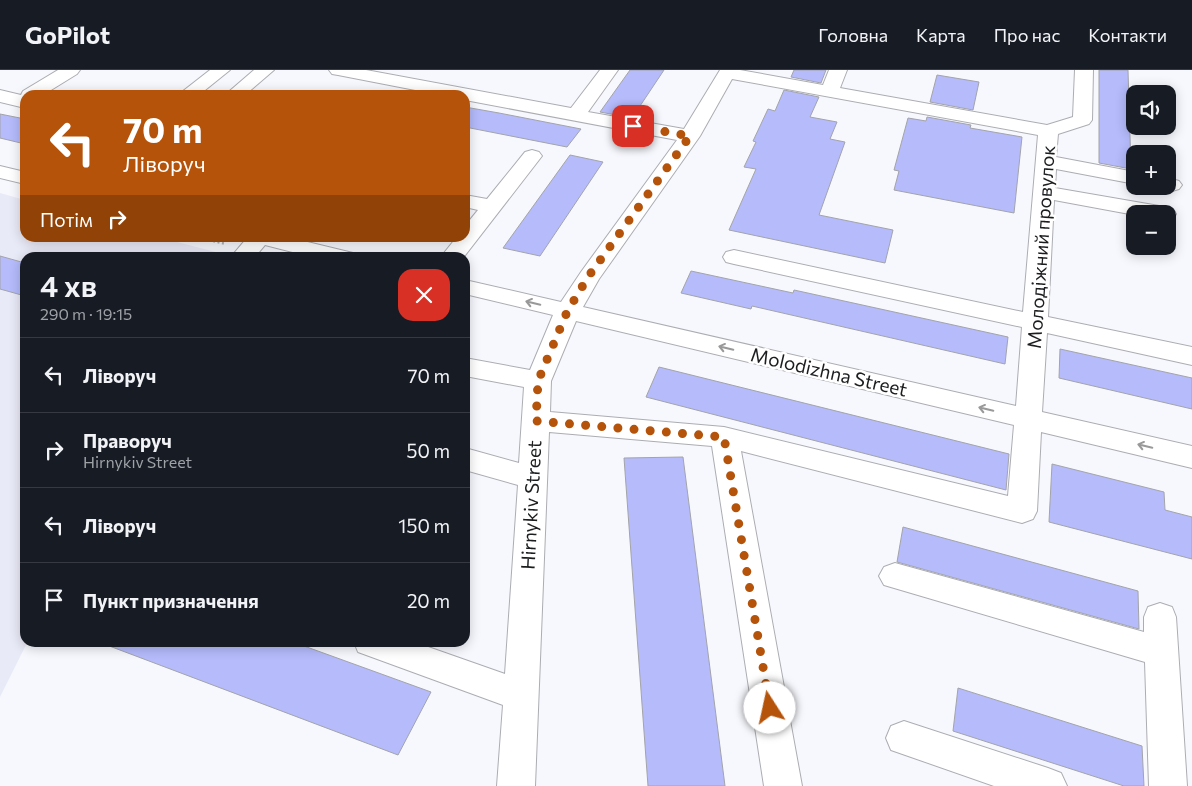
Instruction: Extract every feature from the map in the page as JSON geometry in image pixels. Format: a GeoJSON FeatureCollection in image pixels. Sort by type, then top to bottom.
{"type":"FeatureCollection","features":[{"type":"Feature","properties":{"kind":"street"},"geometry":{"type":"LineString","coordinates":[[39,90],[70,70]]}},
{"type":"Feature","properties":{"kind":"street"},"geometry":{"type":"LineString","coordinates":[[194,90],[221,70]]}},
{"type":"Feature","properties":{"kind":"street"},"geometry":{"type":"LineString","coordinates":[[240,90],[264,70]]}},
{"type":"Feature","properties":{"kind":"street"},"geometry":{"type":"LineString","coordinates":[[338,70],[444,90]]}},
{"type":"Feature","properties":{"kind":"street"},"geometry":{"type":"LineString","coordinates":[[407,83],[421,70]]}},
{"type":"Feature","properties":{"kind":"street"},"geometry":{"type":"LineString","coordinates":[[576,115],[609,70]]}},
{"type":"Feature","properties":{"kind":"street"},"geometry":{"type":"LineString","coordinates":[[830,92],[838,70]]}},
{"type":"Feature","properties":{"kind":"street","name":"Молодіжний провулок"},"geometry":{"type":"LineString","coordinates":[[724,437],[1022,511],[1048,131],[1082,120],[1084,70]]}},
{"type":"Feature","properties":{"kind":"street"},"geometry":{"type":"LineString","coordinates":[[728,72],[1048,131]]}},
{"type":"Feature","properties":{"kind":"street","name":"Hirnykiv Street"},"geometry":{"type":"LineString","coordinates":[[516,786],[538,381],[567,312],[588,277],[690,136],[728,72]]}},
{"type":"Feature","properties":{"kind":"street"},"geometry":{"type":"LineString","coordinates":[[470,95],[690,136]]}},
{"type":"Feature","properties":{"kind":"street"},"geometry":{"type":"LineString","coordinates":[[0,96],[20,98]]}},
{"type":"Feature","properties":{"kind":"street"},"geometry":{"type":"LineString","coordinates":[[470,234],[532,156]]}},
{"type":"Feature","properties":{"kind":"street"},"geometry":{"type":"LineString","coordinates":[[1046,161],[1126,176]]}},
{"type":"Feature","properties":{"kind":"street"},"geometry":{"type":"LineString","coordinates":[[0,172],[20,177]]}},
{"type":"Feature","properties":{"kind":"street"},"geometry":{"type":"LineString","coordinates":[[1044,192],[1126,207]]}},
{"type":"Feature","properties":{"kind":"street"},"geometry":{"type":"LineString","coordinates":[[470,201],[492,206]]}},
{"type":"Feature","properties":{"kind":"street"},"geometry":{"type":"LineString","coordinates":[[246,252],[255,242]]}},
{"type":"Feature","properties":{"kind":"street"},"geometry":{"type":"LineString","coordinates":[[282,242],[321,252]]}},
{"type":"Feature","properties":{"kind":"street"},"geometry":{"type":"LineString","coordinates":[[456,252],[464,242]]}},
{"type":"Feature","properties":{"kind":"street"},"geometry":{"type":"LineString","coordinates":[[734,257],[1192,356]]}},
{"type":"Feature","properties":{"kind":"street","name":"Molodizhna Street"},"geometry":{"type":"LineString","coordinates":[[470,288],[1192,457]]}},
{"type":"Feature","properties":{"kind":"street"},"geometry":{"type":"LineString","coordinates":[[470,368],[538,381]]}},
{"type":"Feature","properties":{"kind":"street"},"geometry":{"type":"LineString","coordinates":[[536,421],[724,437],[783,786]]}},
{"type":"Feature","properties":{"kind":"street"},"geometry":{"type":"LineString","coordinates":[[470,459],[532,478]]}},
{"type":"Feature","properties":{"kind":"street"},"geometry":{"type":"LineString","coordinates":[[895,576],[1162,652]]}},
{"type":"Feature","properties":{"kind":"street"},"geometry":{"type":"LineString","coordinates":[[1160,617],[1168,786]]}},
{"type":"Feature","properties":{"kind":"street"},"geometry":{"type":"LineString","coordinates":[[384,647],[520,695]]}},
{"type":"Feature","properties":{"kind":"street"},"geometry":{"type":"LineString","coordinates":[[904,738],[1048,786]]}},
{"type":"Feature","properties":{"kind":"shaded area"},"geometry":{"type":"Polygon","coordinates":[[[0,193],[20,199],[20,242],[177,242],[216,252],[20,252],[20,647],[25,647],[0,697],[0,193]]]}},
{"type":"Feature","properties":{"kind":"building"},"geometry":{"type":"Polygon","coordinates":[[[630,70],[664,70],[632,118],[600,112],[630,70]]]}},
{"type":"Feature","properties":{"kind":"building"},"geometry":{"type":"Polygon","coordinates":[[[794,70],[826,70],[821,83],[791,77],[794,70]]]}},
{"type":"Feature","properties":{"kind":"building"},"geometry":{"type":"Polygon","coordinates":[[[1099,70],[1128,70],[1128,85],[1126,85],[1126,135],[1130,135],[1130,145],[1126,145],[1126,168],[1099,163],[1099,70]]]}},
{"type":"Feature","properties":{"kind":"building"},"geometry":{"type":"Polygon","coordinates":[[[937,75],[979,82],[973,110],[930,102],[937,75]]]}},
{"type":"Feature","properties":{"kind":"building"},"geometry":{"type":"Polygon","coordinates":[[[784,90],[819,97],[810,117],[837,122],[830,139],[845,142],[819,215],[893,230],[885,263],[729,230],[756,169],[744,167],[756,142],[753,141],[768,109],[775,111],[784,90]]]}},
{"type":"Feature","properties":{"kind":"building"},"geometry":{"type":"Polygon","coordinates":[[[470,108],[581,129],[567,147],[470,128],[470,108]]]}},
{"type":"Feature","properties":{"kind":"building"},"geometry":{"type":"Polygon","coordinates":[[[0,114],[20,118],[20,143],[0,138],[0,114]]]}},
{"type":"Feature","properties":{"kind":"building"},"geometry":{"type":"Polygon","coordinates":[[[927,117],[971,125],[970,128],[1022,137],[1014,213],[894,190],[899,171],[894,170],[908,118],[926,121],[927,117]]]}},
{"type":"Feature","properties":{"kind":"building"},"geometry":{"type":"Polygon","coordinates":[[[570,155],[603,162],[540,256],[503,248],[570,155]]]}},
{"type":"Feature","properties":{"kind":"building"},"geometry":{"type":"Polygon","coordinates":[[[0,256],[20,262],[20,295],[0,289],[0,256]]]}},
{"type":"Feature","properties":{"kind":"building"},"geometry":{"type":"Polygon","coordinates":[[[691,271],[793,293],[794,290],[1008,337],[1005,364],[752,306],[751,309],[681,293],[691,271]]]}},
{"type":"Feature","properties":{"kind":"building"},"geometry":{"type":"Polygon","coordinates":[[[1060,349],[1192,378],[1192,409],[1059,378],[1060,349]]]}},
{"type":"Feature","properties":{"kind":"building"},"geometry":{"type":"Polygon","coordinates":[[[659,367],[1009,454],[1006,490],[646,397],[659,367]]]}},
{"type":"Feature","properties":{"kind":"building"},"geometry":{"type":"Polygon","coordinates":[[[683,457],[725,786],[648,786],[624,458],[683,457]]]}},
{"type":"Feature","properties":{"kind":"building"},"geometry":{"type":"Polygon","coordinates":[[[1052,464],[1164,492],[1165,510],[1192,517],[1192,559],[1049,522],[1052,464]]]}},
{"type":"Feature","properties":{"kind":"building"},"geometry":{"type":"Polygon","coordinates":[[[903,527],[1138,591],[1139,629],[897,562],[903,527]]]}},
{"type":"Feature","properties":{"kind":"building"},"geometry":{"type":"Polygon","coordinates":[[[112,647],[307,647],[431,692],[398,755],[112,647]]]}},
{"type":"Feature","properties":{"kind":"building"},"geometry":{"type":"Polygon","coordinates":[[[958,688],[1142,746],[1144,786],[1124,786],[953,731],[958,688]]]}},
{"type":"Feature","properties":{"kind":"route"},"geometry":{"type":"LineString","coordinates":[[633,126],[690,136],[588,277],[567,312],[538,381],[536,421],[724,437],[770,708]]}}]}
